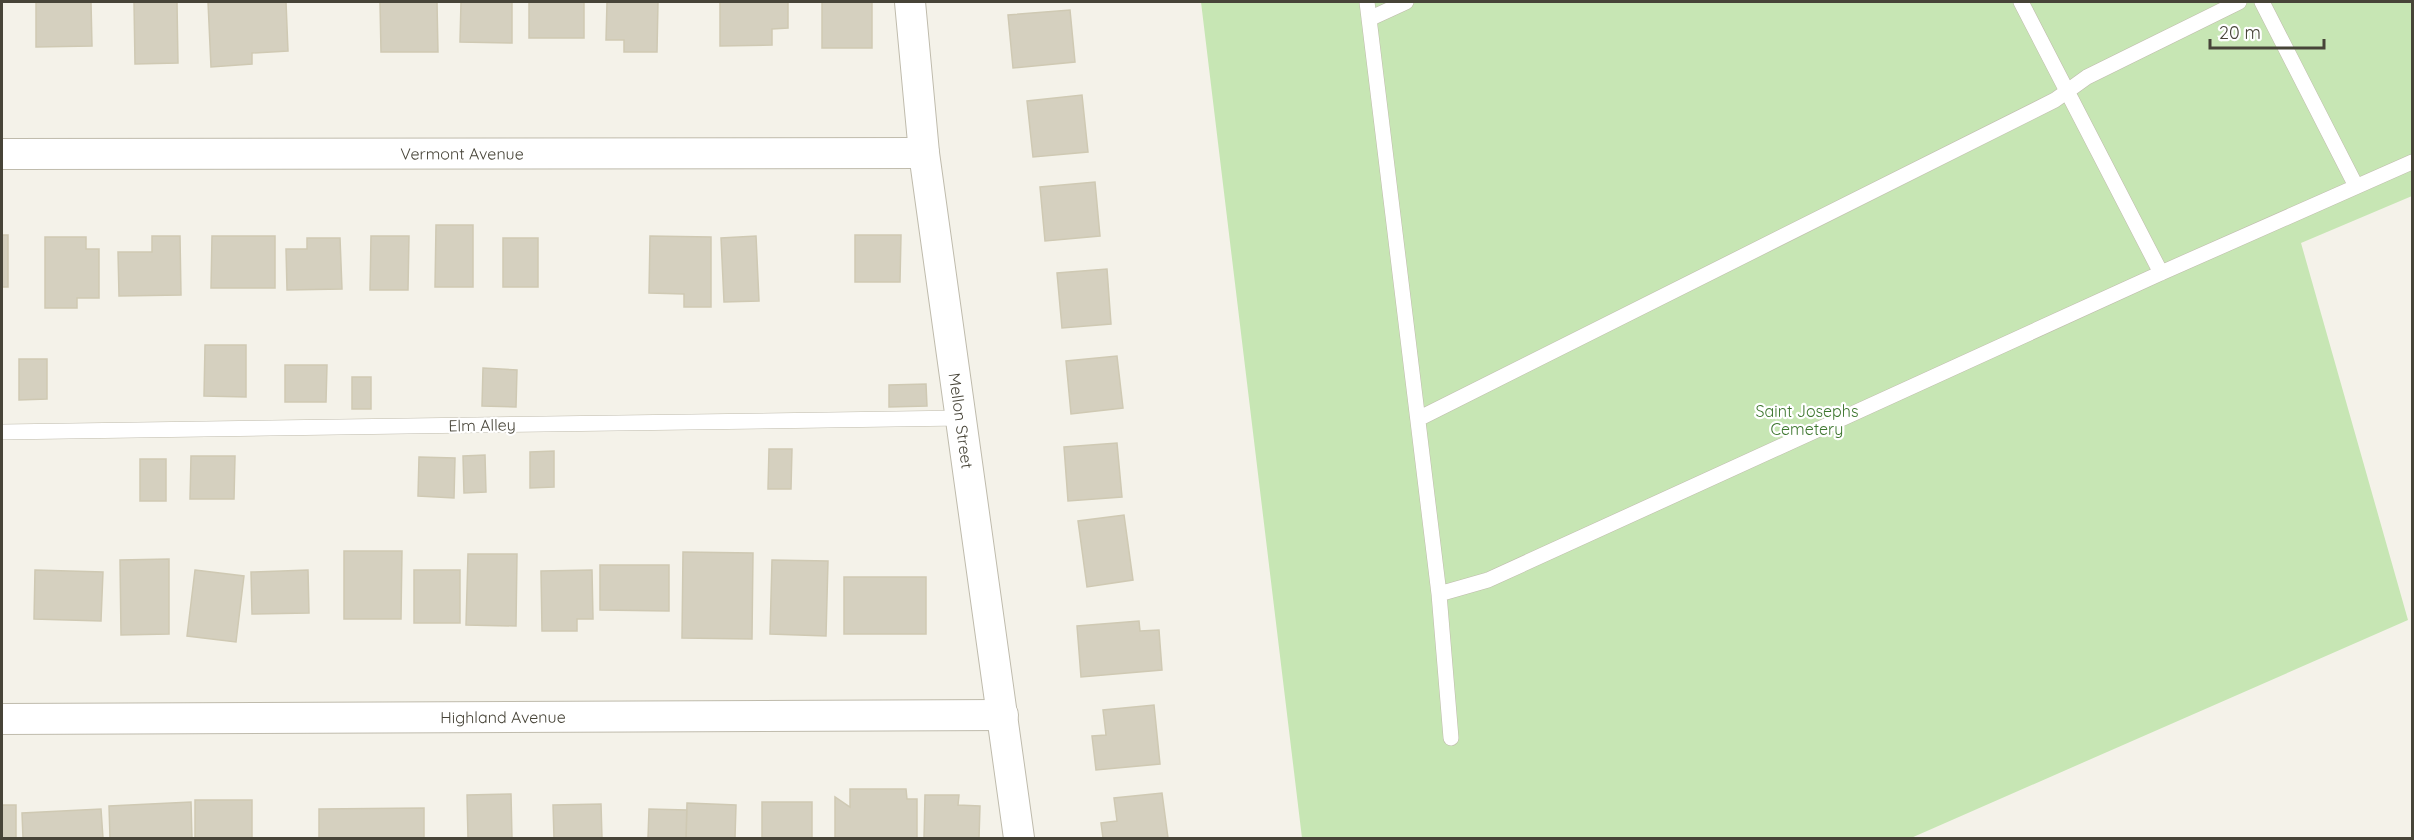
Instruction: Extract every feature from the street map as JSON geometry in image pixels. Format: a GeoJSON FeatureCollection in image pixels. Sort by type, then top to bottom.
{"type":"FeatureCollection","features":[{"type":"Feature","properties":{"kind":"street","name":"Mellon Street"},"geometry":{"type":"LineString","coordinates":[[910,2],[924,153],[1019,838]]}},
{"type":"Feature","properties":{"kind":"street","name":"Vermont Avenue"},"geometry":{"type":"LineString","coordinates":[[2,154],[924,153]]}},
{"type":"Feature","properties":{"kind":"street","name":"Highland Avenue"},"geometry":{"type":"LineString","coordinates":[[2,719],[1003,715]]}},
{"type":"Feature","properties":{"kind":"lane"},"geometry":{"type":"LineString","coordinates":[[1367,2],[1439,594],[1451,738]]}},
{"type":"Feature","properties":{"kind":"lane"},"geometry":{"type":"LineString","coordinates":[[1369,19],[1406,2]]}},
{"type":"Feature","properties":{"kind":"lane"},"geometry":{"type":"LineString","coordinates":[[2021,2],[2161,273]]}},
{"type":"Feature","properties":{"kind":"lane"},"geometry":{"type":"LineString","coordinates":[[1418,419],[2055,100],[2086,76],[2239,2]]}},
{"type":"Feature","properties":{"kind":"lane"},"geometry":{"type":"LineString","coordinates":[[2262,2],[2356,186]]}},
{"type":"Feature","properties":{"kind":"lane"},"geometry":{"type":"LineString","coordinates":[[1439,594],[1488,580],[2161,273],[2412,162]]}},
{"type":"Feature","properties":{"kind":"lane","name":"Elm Alley"},"geometry":{"type":"LineString","coordinates":[[2,432],[962,418]]}},
{"type":"Feature","properties":{"kind":"green space","name":"Saint Josephs Cemetery"},"geometry":{"type":"Polygon","coordinates":[[[1201,2],[2412,2],[2412,196],[2301,243],[2408,620],[1911,838],[1302,838],[1201,2]]]}},
{"type":"Feature","properties":{"kind":"building"},"geometry":{"type":"Polygon","coordinates":[[[36,2],[91,2],[92,46],[36,47],[36,2]]]}},
{"type":"Feature","properties":{"kind":"building"},"geometry":{"type":"Polygon","coordinates":[[[134,2],[177,2],[178,63],[135,64],[134,2]]]}},
{"type":"Feature","properties":{"kind":"building"},"geometry":{"type":"Polygon","coordinates":[[[208,2],[286,2],[288,51],[252,53],[252,64],[211,67],[208,2]]]}},
{"type":"Feature","properties":{"kind":"building"},"geometry":{"type":"Polygon","coordinates":[[[380,2],[437,2],[438,52],[381,52],[380,2]]]}},
{"type":"Feature","properties":{"kind":"building"},"geometry":{"type":"Polygon","coordinates":[[[461,2],[512,2],[512,43],[460,42],[461,2]]]}},
{"type":"Feature","properties":{"kind":"building"},"geometry":{"type":"Polygon","coordinates":[[[529,2],[584,2],[584,38],[529,38],[529,2]]]}},
{"type":"Feature","properties":{"kind":"building"},"geometry":{"type":"Polygon","coordinates":[[[607,2],[658,2],[657,52],[624,52],[624,40],[606,40],[607,2]]]}},
{"type":"Feature","properties":{"kind":"building"},"geometry":{"type":"Polygon","coordinates":[[[720,2],[788,2],[788,28],[772,29],[772,45],[720,46],[720,2]]]}},
{"type":"Feature","properties":{"kind":"building"},"geometry":{"type":"Polygon","coordinates":[[[822,2],[872,2],[872,48],[822,48],[822,2]]]}},
{"type":"Feature","properties":{"kind":"building"},"geometry":{"type":"Polygon","coordinates":[[[1070,10],[1075,62],[1013,68],[1008,15],[1070,10]]]}},
{"type":"Feature","properties":{"kind":"building"},"geometry":{"type":"Polygon","coordinates":[[[1082,95],[1088,152],[1033,157],[1027,101],[1082,95]]]}},
{"type":"Feature","properties":{"kind":"building"},"geometry":{"type":"Polygon","coordinates":[[[1095,182],[1100,236],[1045,241],[1040,187],[1095,182]]]}},
{"type":"Feature","properties":{"kind":"building"},"geometry":{"type":"Polygon","coordinates":[[[436,225],[473,225],[473,287],[435,287],[436,225]]]}},
{"type":"Feature","properties":{"kind":"building"},"geometry":{"type":"Polygon","coordinates":[[[2,235],[8,235],[8,287],[2,287],[2,235]]]}},
{"type":"Feature","properties":{"kind":"building"},"geometry":{"type":"Polygon","coordinates":[[[855,235],[901,235],[900,282],[855,282],[855,235]]]}},
{"type":"Feature","properties":{"kind":"building"},"geometry":{"type":"Polygon","coordinates":[[[152,236],[180,236],[181,295],[119,296],[118,252],[152,252],[152,236]]]}},
{"type":"Feature","properties":{"kind":"building"},"geometry":{"type":"Polygon","coordinates":[[[212,236],[275,236],[275,288],[211,288],[212,236]]]}},
{"type":"Feature","properties":{"kind":"building"},"geometry":{"type":"Polygon","coordinates":[[[371,236],[409,236],[408,290],[370,290],[371,236]]]}},
{"type":"Feature","properties":{"kind":"building"},"geometry":{"type":"Polygon","coordinates":[[[650,236],[711,237],[711,307],[684,307],[684,294],[649,293],[650,236]]]}},
{"type":"Feature","properties":{"kind":"building"},"geometry":{"type":"Polygon","coordinates":[[[756,236],[759,301],[724,302],[721,238],[756,236]]]}},
{"type":"Feature","properties":{"kind":"building"},"geometry":{"type":"Polygon","coordinates":[[[45,237],[86,237],[86,249],[99,249],[99,298],[77,298],[77,308],[45,308],[45,237]]]}},
{"type":"Feature","properties":{"kind":"building"},"geometry":{"type":"Polygon","coordinates":[[[307,238],[340,238],[342,289],[287,290],[286,249],[307,249],[307,238]]]}},
{"type":"Feature","properties":{"kind":"building"},"geometry":{"type":"Polygon","coordinates":[[[503,238],[538,238],[538,287],[503,287],[503,238]]]}},
{"type":"Feature","properties":{"kind":"building"},"geometry":{"type":"Polygon","coordinates":[[[1107,269],[1111,324],[1062,328],[1057,273],[1107,269]]]}},
{"type":"Feature","properties":{"kind":"building"},"geometry":{"type":"Polygon","coordinates":[[[205,345],[246,345],[246,397],[204,396],[205,345]]]}},
{"type":"Feature","properties":{"kind":"building"},"geometry":{"type":"Polygon","coordinates":[[[1117,356],[1123,408],[1071,414],[1066,361],[1117,356]]]}},
{"type":"Feature","properties":{"kind":"building"},"geometry":{"type":"Polygon","coordinates":[[[19,359],[47,359],[47,399],[19,400],[19,359]]]}},
{"type":"Feature","properties":{"kind":"building"},"geometry":{"type":"Polygon","coordinates":[[[285,365],[327,365],[326,402],[285,402],[285,365]]]}},
{"type":"Feature","properties":{"kind":"building"},"geometry":{"type":"Polygon","coordinates":[[[483,368],[517,370],[516,407],[482,406],[483,368]]]}},
{"type":"Feature","properties":{"kind":"building"},"geometry":{"type":"Polygon","coordinates":[[[352,377],[371,377],[371,409],[352,409],[352,377]]]}},
{"type":"Feature","properties":{"kind":"building"},"geometry":{"type":"Polygon","coordinates":[[[926,384],[927,406],[889,407],[889,385],[926,384]]]}},
{"type":"Feature","properties":{"kind":"building"},"geometry":{"type":"Polygon","coordinates":[[[1117,443],[1122,497],[1068,501],[1064,447],[1117,443]]]}},
{"type":"Feature","properties":{"kind":"building"},"geometry":{"type":"Polygon","coordinates":[[[769,449],[792,449],[791,489],[768,489],[769,449]]]}},
{"type":"Feature","properties":{"kind":"building"},"geometry":{"type":"Polygon","coordinates":[[[554,451],[554,487],[530,488],[530,452],[554,451]]]}},
{"type":"Feature","properties":{"kind":"building"},"geometry":{"type":"Polygon","coordinates":[[[485,455],[486,492],[464,493],[463,456],[485,455]]]}},
{"type":"Feature","properties":{"kind":"building"},"geometry":{"type":"Polygon","coordinates":[[[191,456],[235,456],[234,499],[190,499],[191,456]]]}},
{"type":"Feature","properties":{"kind":"building"},"geometry":{"type":"Polygon","coordinates":[[[419,457],[455,458],[454,498],[418,496],[419,457]]]}},
{"type":"Feature","properties":{"kind":"building"},"geometry":{"type":"Polygon","coordinates":[[[140,459],[166,459],[166,501],[140,501],[140,459]]]}},
{"type":"Feature","properties":{"kind":"building"},"geometry":{"type":"Polygon","coordinates":[[[1124,515],[1133,580],[1087,587],[1078,521],[1124,515]]]}},
{"type":"Feature","properties":{"kind":"building"},"geometry":{"type":"Polygon","coordinates":[[[344,551],[402,551],[401,619],[344,619],[344,551]]]}},
{"type":"Feature","properties":{"kind":"building"},"geometry":{"type":"Polygon","coordinates":[[[683,552],[753,553],[752,639],[682,638],[683,552]]]}},
{"type":"Feature","properties":{"kind":"building"},"geometry":{"type":"Polygon","coordinates":[[[468,554],[517,554],[516,626],[466,625],[468,554]]]}},
{"type":"Feature","properties":{"kind":"building"},"geometry":{"type":"Polygon","coordinates":[[[169,559],[169,634],[121,635],[120,560],[169,559]]]}},
{"type":"Feature","properties":{"kind":"building"},"geometry":{"type":"Polygon","coordinates":[[[772,560],[828,561],[826,636],[770,634],[772,560]]]}},
{"type":"Feature","properties":{"kind":"building"},"geometry":{"type":"Polygon","coordinates":[[[600,565],[669,565],[669,611],[600,610],[600,565]]]}},
{"type":"Feature","properties":{"kind":"building"},"geometry":{"type":"Polygon","coordinates":[[[35,570],[103,572],[101,621],[34,619],[35,570]]]}},
{"type":"Feature","properties":{"kind":"building"},"geometry":{"type":"Polygon","coordinates":[[[195,570],[244,576],[236,642],[187,636],[195,570]]]}},
{"type":"Feature","properties":{"kind":"building"},"geometry":{"type":"Polygon","coordinates":[[[308,570],[309,613],[252,614],[251,572],[308,570]]]}},
{"type":"Feature","properties":{"kind":"building"},"geometry":{"type":"Polygon","coordinates":[[[414,570],[460,570],[460,623],[414,623],[414,570]]]}},
{"type":"Feature","properties":{"kind":"building"},"geometry":{"type":"Polygon","coordinates":[[[592,570],[593,619],[577,619],[577,631],[542,631],[541,571],[592,570]]]}},
{"type":"Feature","properties":{"kind":"building"},"geometry":{"type":"Polygon","coordinates":[[[844,577],[926,577],[926,634],[844,634],[844,577]]]}},
{"type":"Feature","properties":{"kind":"building"},"geometry":{"type":"Polygon","coordinates":[[[1139,621],[1140,631],[1159,630],[1162,670],[1081,677],[1077,626],[1139,621]]]}},
{"type":"Feature","properties":{"kind":"building"},"geometry":{"type":"Polygon","coordinates":[[[1154,705],[1160,764],[1096,770],[1092,736],[1106,735],[1103,710],[1154,705]]]}},
{"type":"Feature","properties":{"kind":"building"},"geometry":{"type":"Polygon","coordinates":[[[850,789],[906,789],[907,799],[917,799],[917,838],[835,838],[835,797],[850,807],[850,789]]]}},
{"type":"Feature","properties":{"kind":"building"},"geometry":{"type":"Polygon","coordinates":[[[1162,793],[1168,838],[1103,838],[1101,823],[1117,821],[1114,798],[1162,793]]]}},
{"type":"Feature","properties":{"kind":"building"},"geometry":{"type":"Polygon","coordinates":[[[511,794],[512,838],[468,838],[467,795],[511,794]]]}},
{"type":"Feature","properties":{"kind":"building"},"geometry":{"type":"Polygon","coordinates":[[[925,795],[959,795],[958,805],[980,806],[979,838],[924,838],[925,795]]]}},
{"type":"Feature","properties":{"kind":"building"},"geometry":{"type":"Polygon","coordinates":[[[195,800],[252,800],[252,838],[195,838],[195,800]]]}},
{"type":"Feature","properties":{"kind":"building"},"geometry":{"type":"Polygon","coordinates":[[[191,802],[192,838],[110,838],[109,806],[191,802]]]}},
{"type":"Feature","properties":{"kind":"building"},"geometry":{"type":"Polygon","coordinates":[[[762,802],[812,802],[812,838],[762,838],[762,802]]]}},
{"type":"Feature","properties":{"kind":"building"},"geometry":{"type":"Polygon","coordinates":[[[687,803],[736,805],[735,838],[686,838],[687,803]]]}},
{"type":"Feature","properties":{"kind":"building"},"geometry":{"type":"Polygon","coordinates":[[[601,804],[602,838],[554,838],[553,805],[601,804]]]}},
{"type":"Feature","properties":{"kind":"building"},"geometry":{"type":"Polygon","coordinates":[[[2,805],[16,805],[16,838],[2,838],[2,805]]]}},
{"type":"Feature","properties":{"kind":"building"},"geometry":{"type":"Polygon","coordinates":[[[424,808],[424,838],[319,838],[319,809],[424,808]]]}},
{"type":"Feature","properties":{"kind":"building"},"geometry":{"type":"Polygon","coordinates":[[[101,809],[103,838],[23,838],[22,813],[101,809]]]}},
{"type":"Feature","properties":{"kind":"building"},"geometry":{"type":"Polygon","coordinates":[[[649,809],[687,810],[686,838],[648,838],[649,809]]]}}]}
